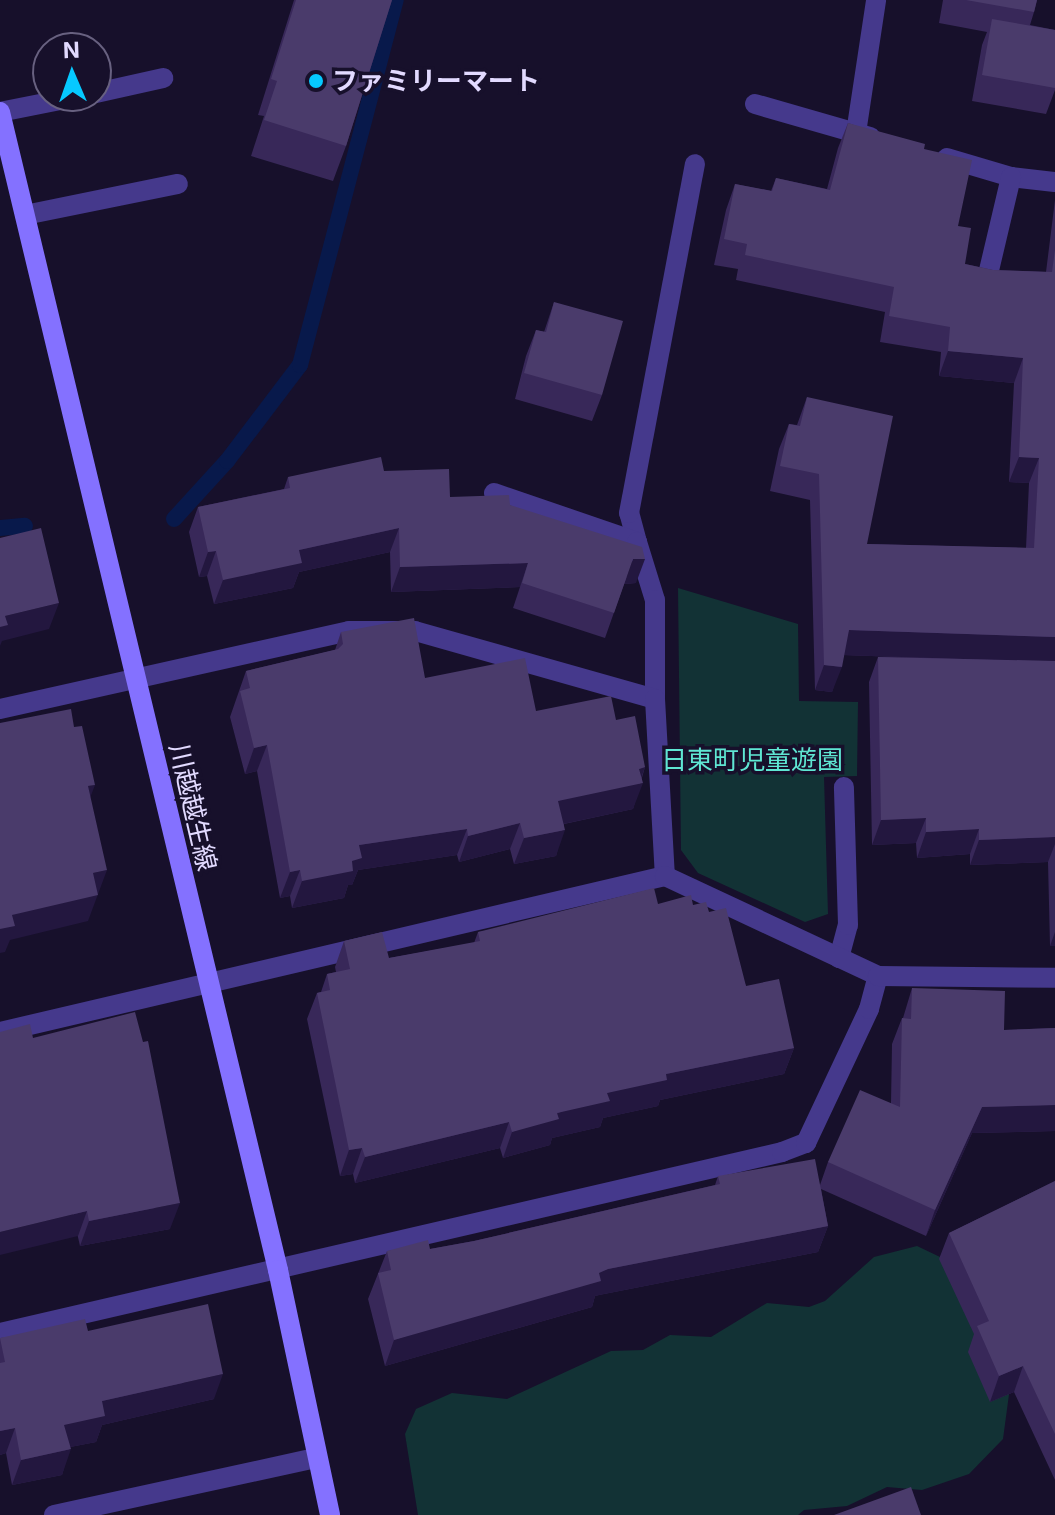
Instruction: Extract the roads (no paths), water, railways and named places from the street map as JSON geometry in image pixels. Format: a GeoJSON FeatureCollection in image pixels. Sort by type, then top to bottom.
{"type":"FeatureCollection","features":[{"type":"Feature","properties":{"kind":"main road","name":"川越越生線"},"geometry":{"type":"LineString","coordinates":[[0,112],[136,676],[206,984],[278,1270],[315,1458],[330,1515]]}},
{"type":"Feature","properties":{"kind":"street"},"geometry":{"type":"LineString","coordinates":[[856,133],[876,0]]}},
{"type":"Feature","properties":{"kind":"street"},"geometry":{"type":"LineString","coordinates":[[112,89],[163,78]]}},
{"type":"Feature","properties":{"kind":"street"},"geometry":{"type":"LineString","coordinates":[[755,104],[894,143]]}},
{"type":"Feature","properties":{"kind":"street"},"geometry":{"type":"LineString","coordinates":[[0,112],[32,106]]}},
{"type":"Feature","properties":{"kind":"street"},"geometry":{"type":"LineString","coordinates":[[919,150],[1011,177],[1055,182]]}},
{"type":"Feature","properties":{"kind":"street"},"geometry":{"type":"LineString","coordinates":[[665,876],[655,699],[655,600],[629,513],[695,164]]}},
{"type":"Feature","properties":{"kind":"street"},"geometry":{"type":"LineString","coordinates":[[986,283],[1011,177]]}},
{"type":"Feature","properties":{"kind":"street"},"geometry":{"type":"LineString","coordinates":[[25,215],[178,184]]}},
{"type":"Feature","properties":{"kind":"street"},"geometry":{"type":"LineString","coordinates":[[494,493],[637,542]]}},
{"type":"Feature","properties":{"kind":"street"},"geometry":{"type":"LineString","coordinates":[[0,709],[136,676],[384,628],[415,631],[655,699]]}},
{"type":"Feature","properties":{"kind":"street"},"geometry":{"type":"LineString","coordinates":[[839,958],[848,925],[844,787]]}},
{"type":"Feature","properties":{"kind":"street"},"geometry":{"type":"LineString","coordinates":[[0,1032],[665,876],[878,976],[1055,978]]}},
{"type":"Feature","properties":{"kind":"street"},"geometry":{"type":"LineString","coordinates":[[0,1333],[278,1270],[806,1143],[869,1009],[878,976]]}},
{"type":"Feature","properties":{"kind":"street"},"geometry":{"type":"LineString","coordinates":[[54,1515],[315,1458]]}},
{"type":"Feature","properties":{"kind":"waterway"},"geometry":{"type":"LineString","coordinates":[[174,519],[227,461],[300,365],[396,0]]}},
{"type":"Feature","properties":{"kind":"waterway"},"geometry":{"type":"LineString","coordinates":[[0,528],[25,526]]}},
{"type":"Feature","properties":{"kind":"place","name":"ファミリーマート"},"geometry":{"type":"Point","coordinates":[316,81]}},
{"type":"Feature","properties":{"kind":"park label","name":"日東町児童遊園"},"geometry":{"type":"Point","coordinates":[752,760]}}]}
